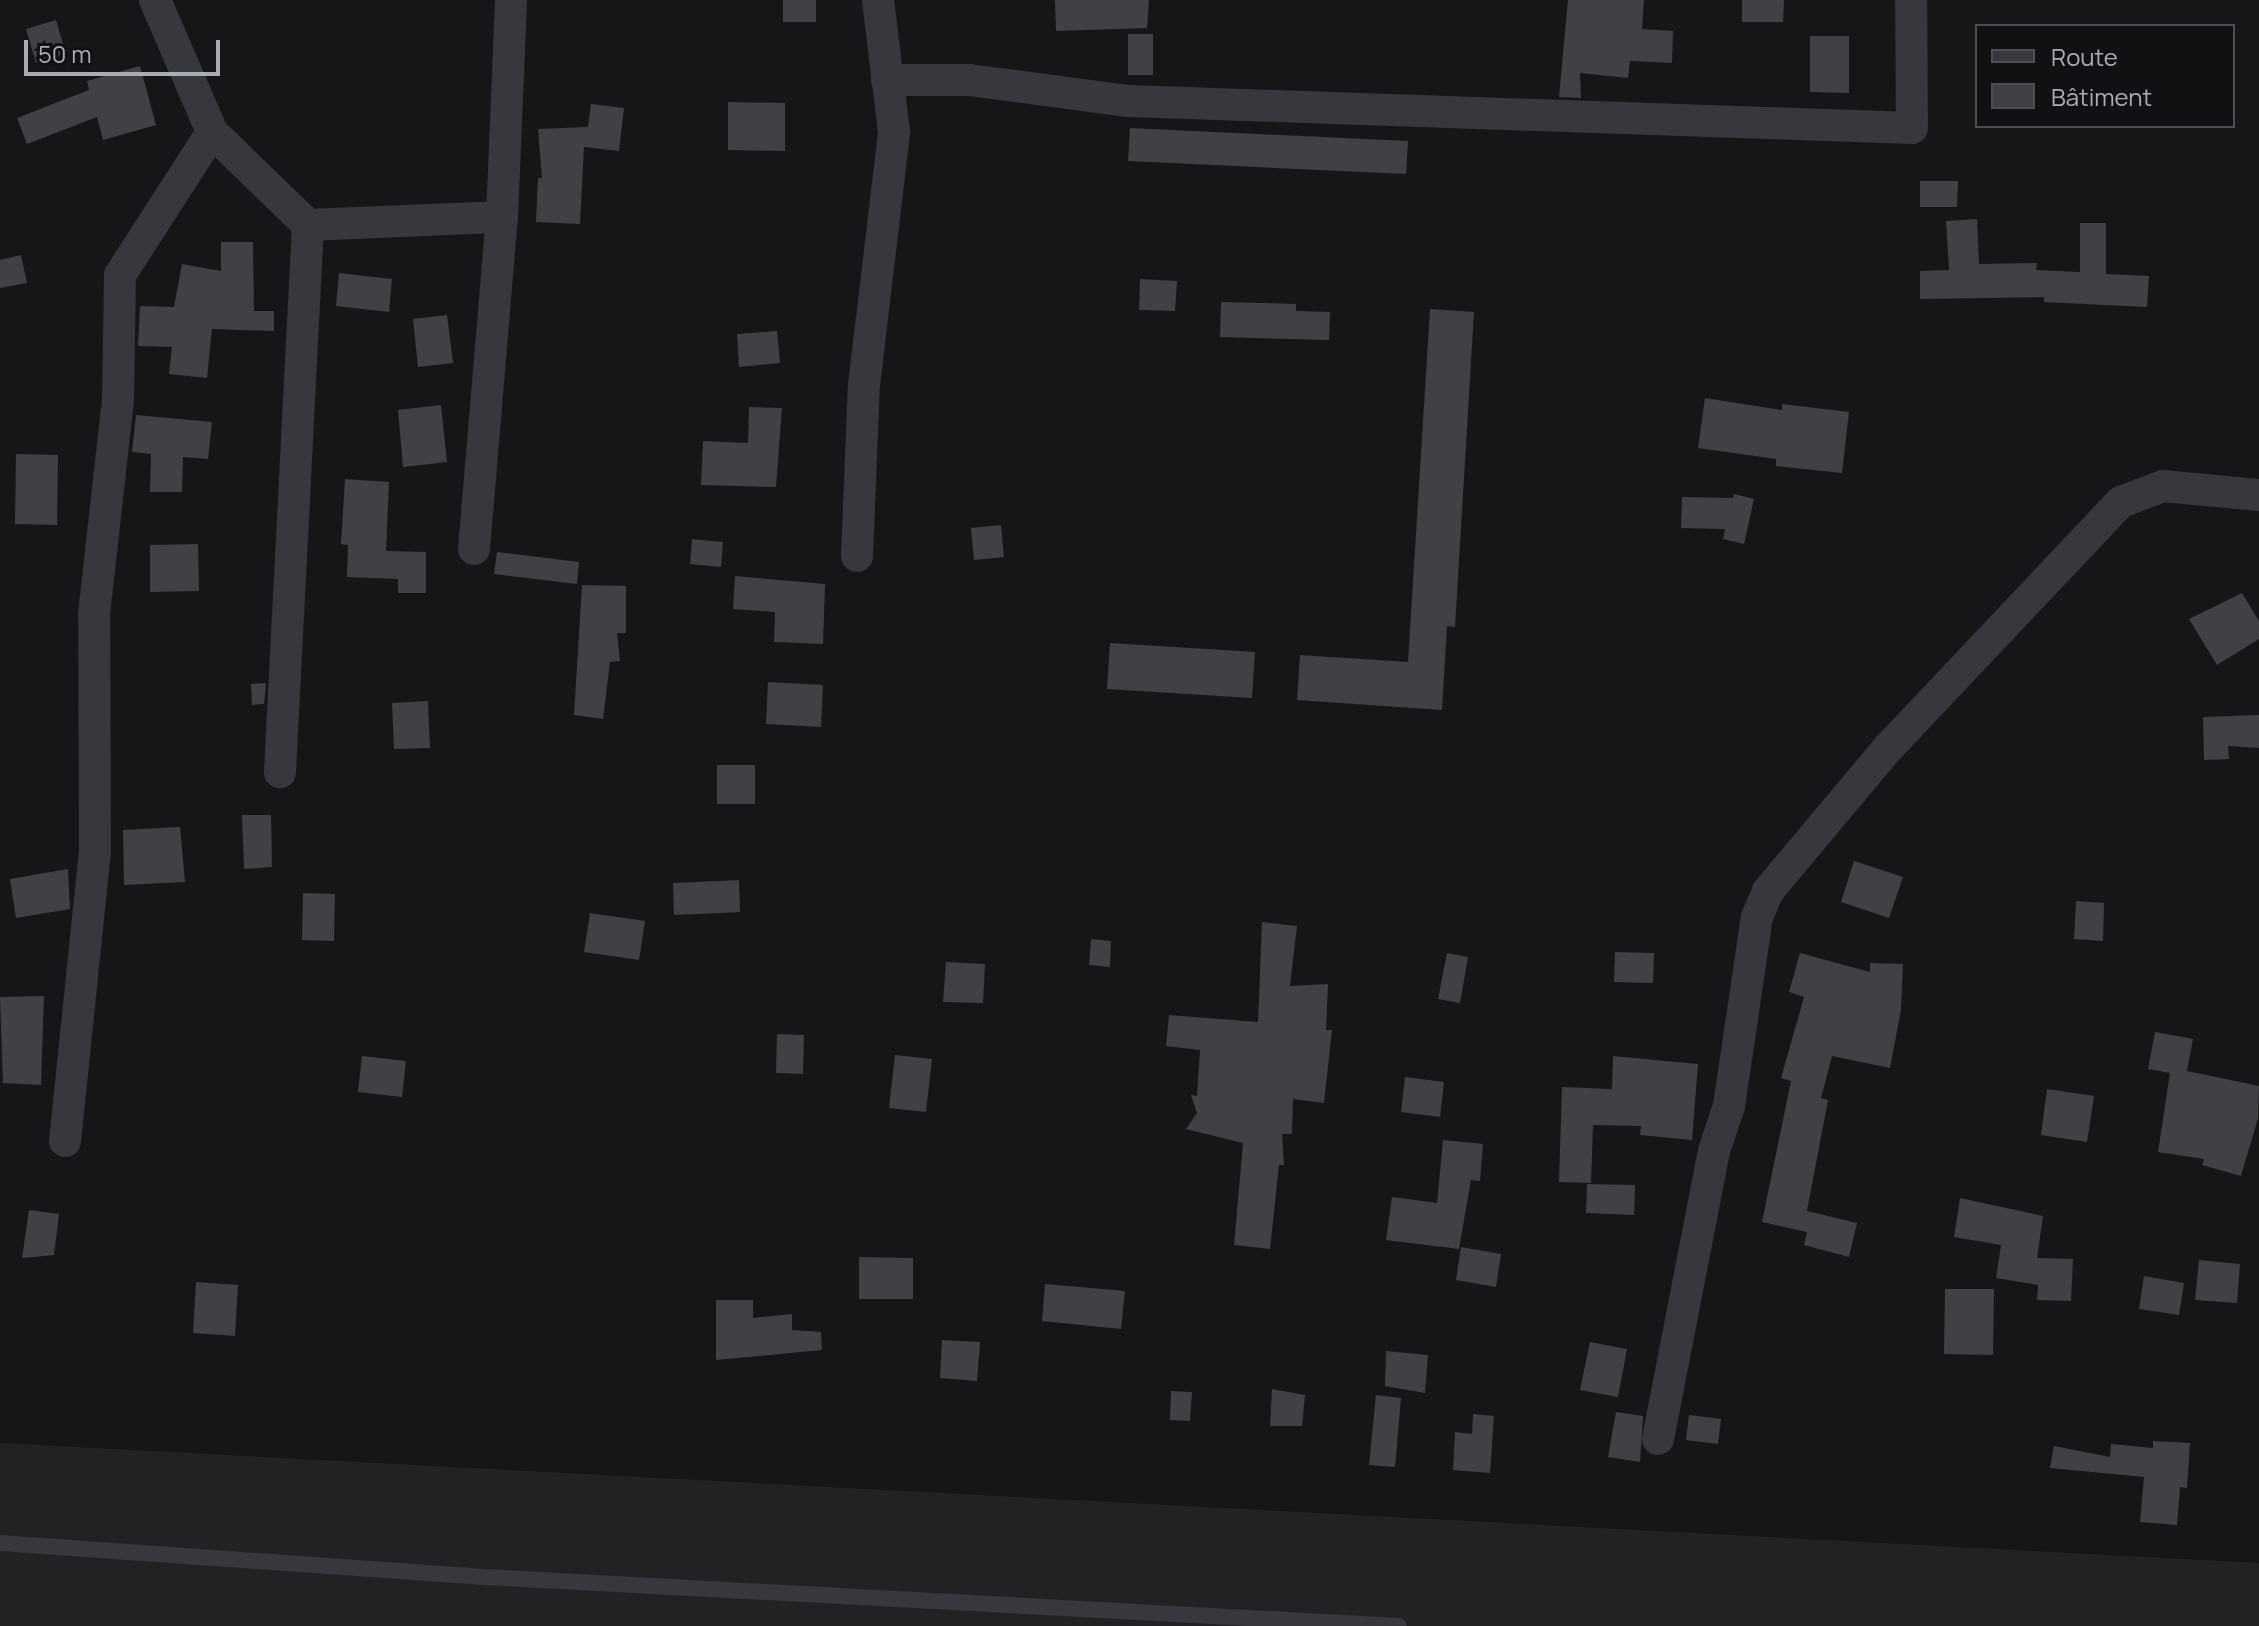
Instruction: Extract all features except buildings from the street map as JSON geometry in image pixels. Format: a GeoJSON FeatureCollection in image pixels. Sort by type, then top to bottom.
{"type":"FeatureCollection","features":[{"type":"Feature","properties":{"kind":"street"},"geometry":{"type":"LineString","coordinates":[[155,0],[212,132],[308,225],[502,217]]}},
{"type":"Feature","properties":{"kind":"street"},"geometry":{"type":"LineString","coordinates":[[474,549],[502,217],[511,0]]}},
{"type":"Feature","properties":{"kind":"street"},"geometry":{"type":"LineString","coordinates":[[857,556],[864,385],[894,132],[878,0]]}},
{"type":"Feature","properties":{"kind":"street"},"geometry":{"type":"LineString","coordinates":[[887,80],[969,80],[1129,101],[1912,128],[1911,0]]}},
{"type":"Feature","properties":{"kind":"street"},"geometry":{"type":"LineString","coordinates":[[65,1141],[95,852],[94,627],[119,392],[120,275],[212,132]]}},
{"type":"Feature","properties":{"kind":"street"},"geometry":{"type":"LineString","coordinates":[[280,772],[308,225]]}},
{"type":"Feature","properties":{"kind":"street"},"geometry":{"type":"LineString","coordinates":[[1658,1439],[1714,1151],[1729,1106],[1757,917],[1768,891],[1889,747],[2121,502],[2163,486],[2259,495]]}},
{"type":"Feature","properties":{"kind":"lane"},"geometry":{"type":"LineString","coordinates":[[0,1543],[485,1577],[1399,1626]]}},
{"type":"Feature","properties":{"kind":"shaded area"},"geometry":{"type":"Polygon","coordinates":[[[0,1443],[2259,1563],[2259,1626],[0,1626],[0,1443]]]}}]}
